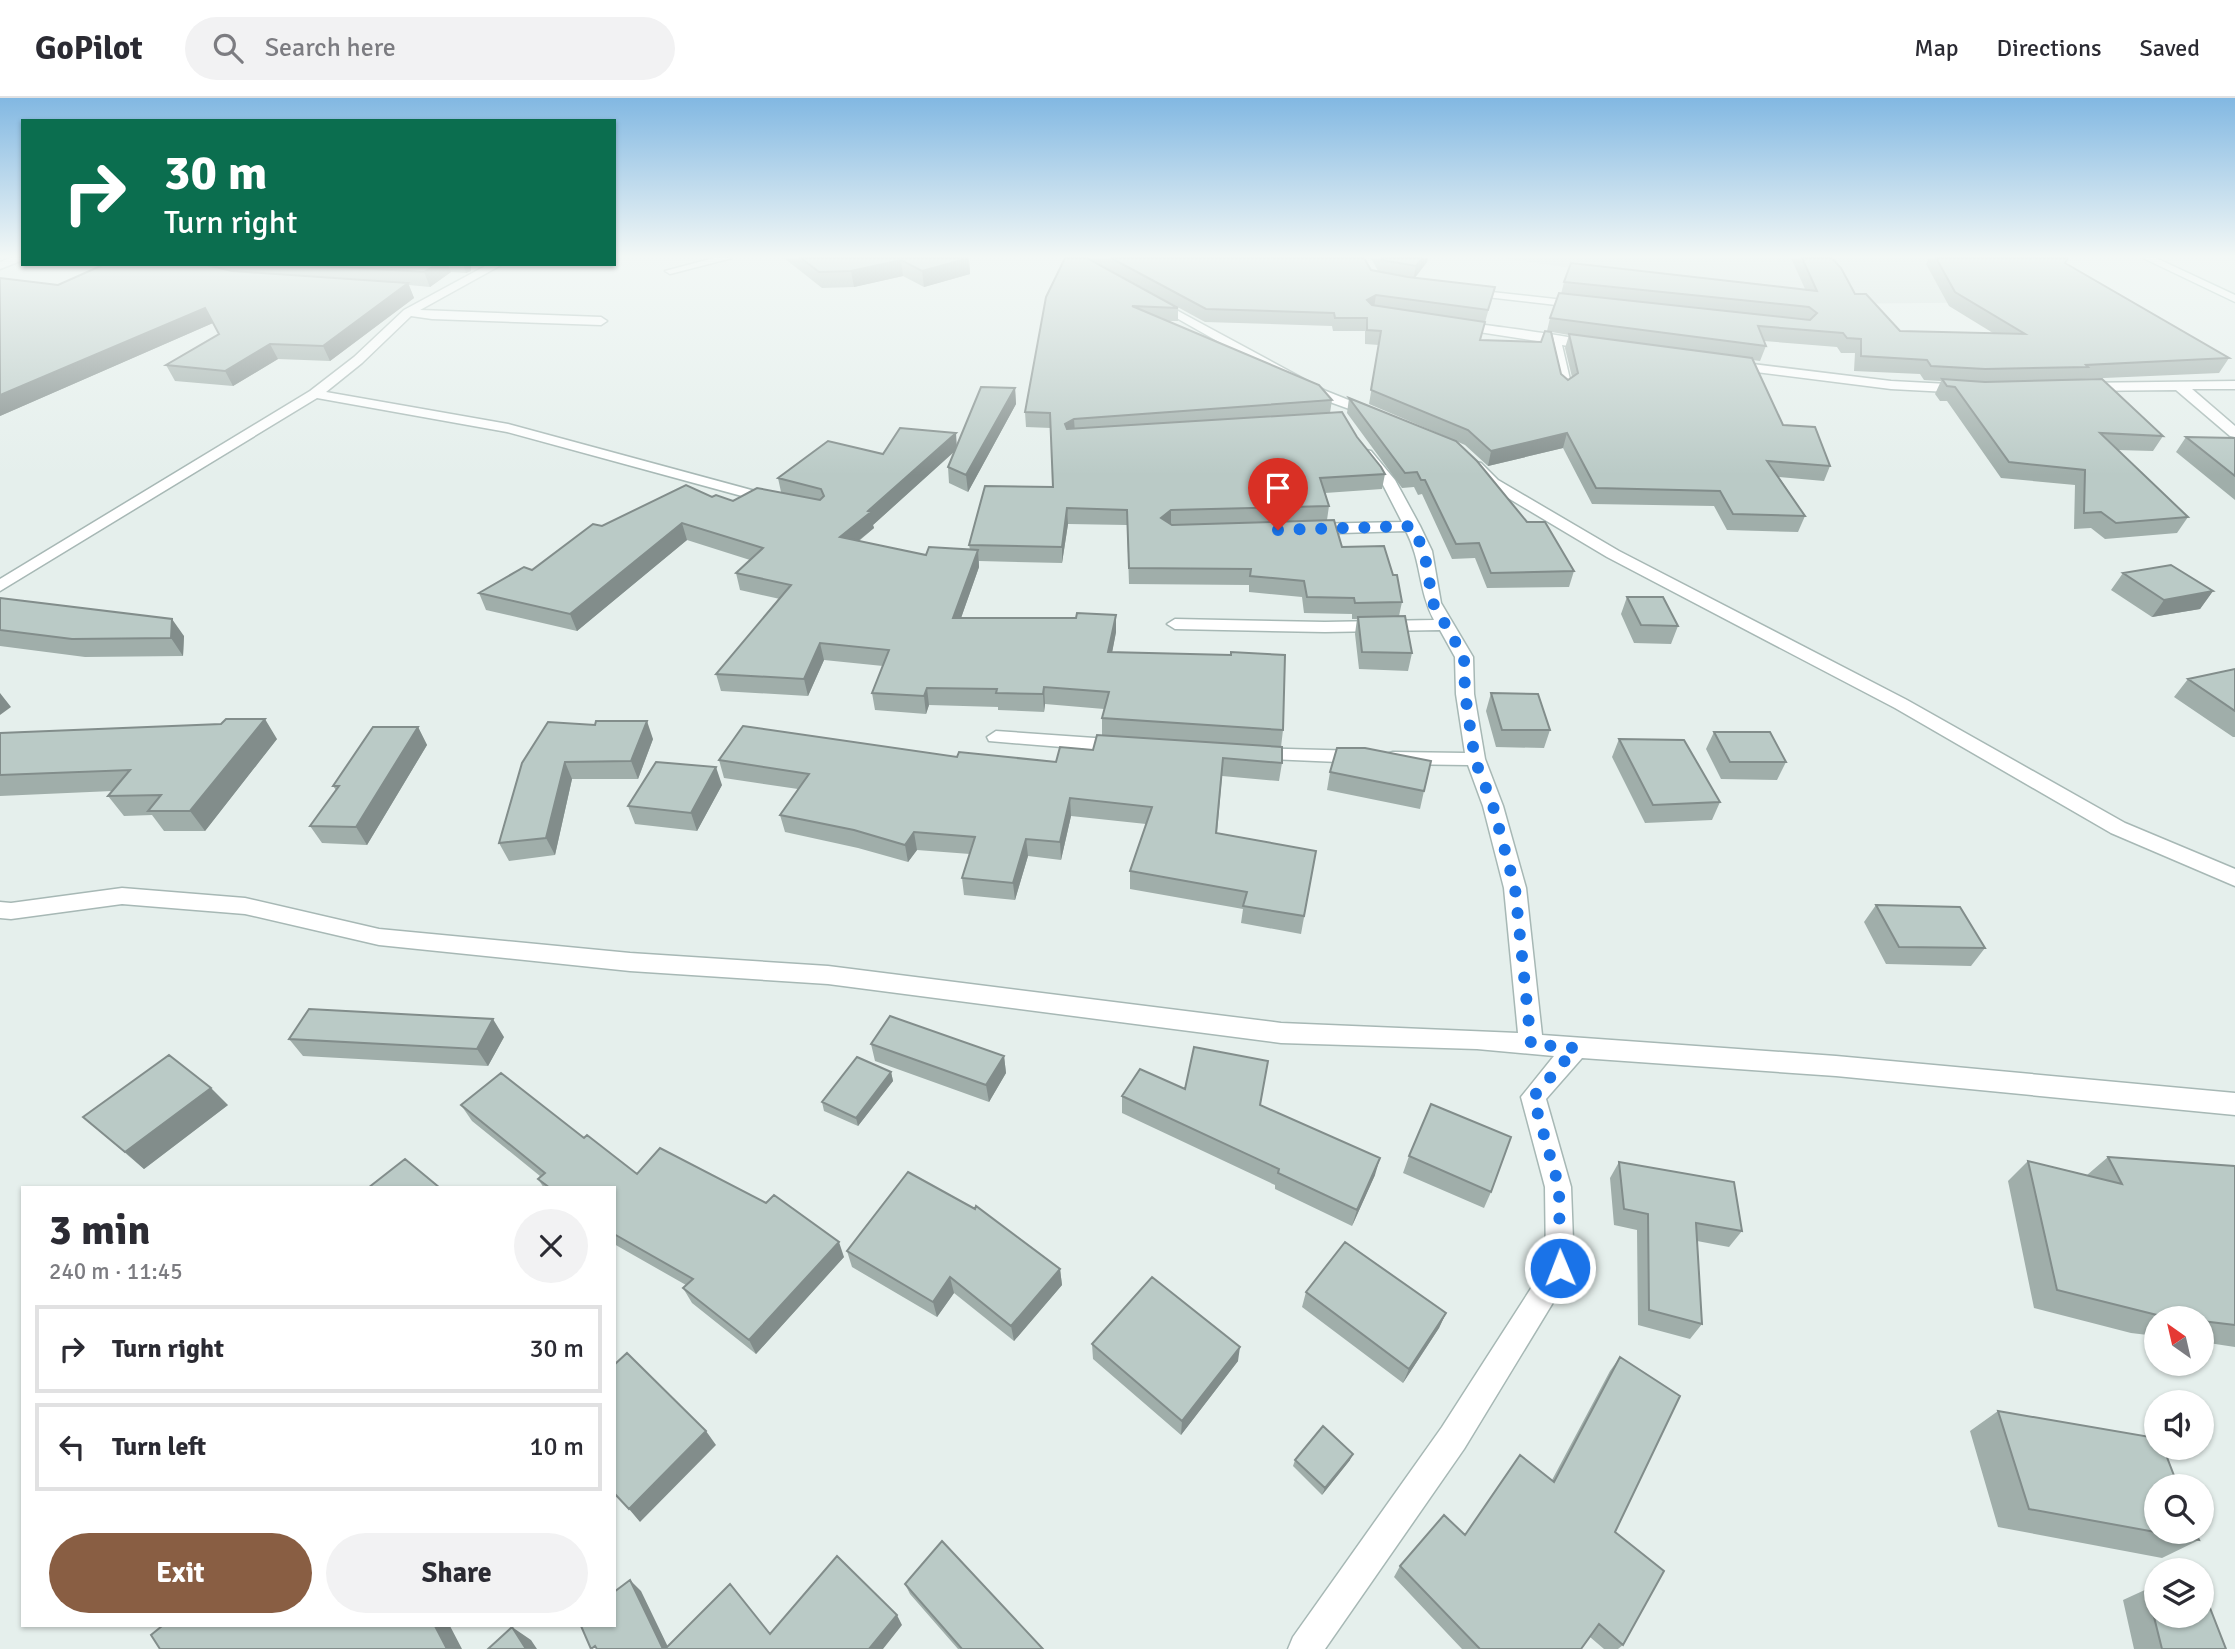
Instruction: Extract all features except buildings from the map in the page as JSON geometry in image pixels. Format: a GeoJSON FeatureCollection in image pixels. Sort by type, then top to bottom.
{"type":"FeatureCollection","features":[{"type":"Feature","properties":{"kind":"street"},"geometry":{"type":"LineString","coordinates":[[0,586],[315,394],[339,376],[388,330]]}},
{"type":"Feature","properties":{"kind":"street"},"geometry":{"type":"LineString","coordinates":[[1205,330],[1321,394],[1384,417]]}},
{"type":"Feature","properties":{"kind":"street"},"geometry":{"type":"LineString","coordinates":[[1492,330],[1615,349]]}},
{"type":"Feature","properties":{"kind":"street"},"geometry":{"type":"LineString","coordinates":[[1555,339],[1566,388]]}},
{"type":"Feature","properties":{"kind":"street"},"geometry":{"type":"LineString","coordinates":[[1715,363],[1891,385],[1977,390]]}},
{"type":"Feature","properties":{"kind":"street"},"geometry":{"type":"LineString","coordinates":[[2071,387],[2235,385]]}},
{"type":"Feature","properties":{"kind":"street"},"geometry":{"type":"LineString","coordinates":[[2180,386],[2235,433]]}},
{"type":"Feature","properties":{"kind":"street"},"geometry":{"type":"LineString","coordinates":[[315,394],[508,428],[792,505]]}},
{"type":"Feature","properties":{"kind":"street"},"geometry":{"type":"LineString","coordinates":[[1321,394],[1345,420]]}},
{"type":"Feature","properties":{"kind":"street"},"geometry":{"type":"LineString","coordinates":[[1356,439],[1388,480],[1412,526],[1424,551],[1433,603],[1464,657],[1465,694],[1475,760],[1493,806],[1515,888],[1531,1044]]}},
{"type":"Feature","properties":{"kind":"street"},"geometry":{"type":"LineString","coordinates":[[1459,450],[1493,483],[1613,554],[1901,704],[2118,828],[2235,878]]}},
{"type":"Feature","properties":{"kind":"street"},"geometry":{"type":"LineString","coordinates":[[1291,530],[1412,526]]}},
{"type":"Feature","properties":{"kind":"street"},"geometry":{"type":"LineString","coordinates":[[1175,624],[1325,627],[1447,625]]}},
{"type":"Feature","properties":{"kind":"street"},"geometry":{"type":"LineString","coordinates":[[996,737],[1143,747]]}},
{"type":"Feature","properties":{"kind":"street"},"geometry":{"type":"LineString","coordinates":[[1237,753],[1475,760]]}},
{"type":"Feature","properties":{"kind":"street"},"geometry":{"type":"LineString","coordinates":[[0,910],[11,911],[122,896],[232,905],[379,937],[630,962],[828,975],[1282,1033],[1477,1039],[1836,1066],[2235,1104]]}},
{"type":"Feature","properties":{"kind":"street"},"geometry":{"type":"LineString","coordinates":[[1305,1649],[1453,1438],[1560,1268],[1559,1187],[1533,1097],[1576,1048]]}},
{"type":"Feature","properties":{"kind":"route"},"geometry":{"type":"LineString","coordinates":[[1278,530],[1412,526],[1424,551],[1433,603],[1464,657],[1465,694],[1475,760],[1493,806],[1515,888],[1531,1044],[1576,1048],[1533,1097],[1559,1187],[1560,1268]]}}]}
